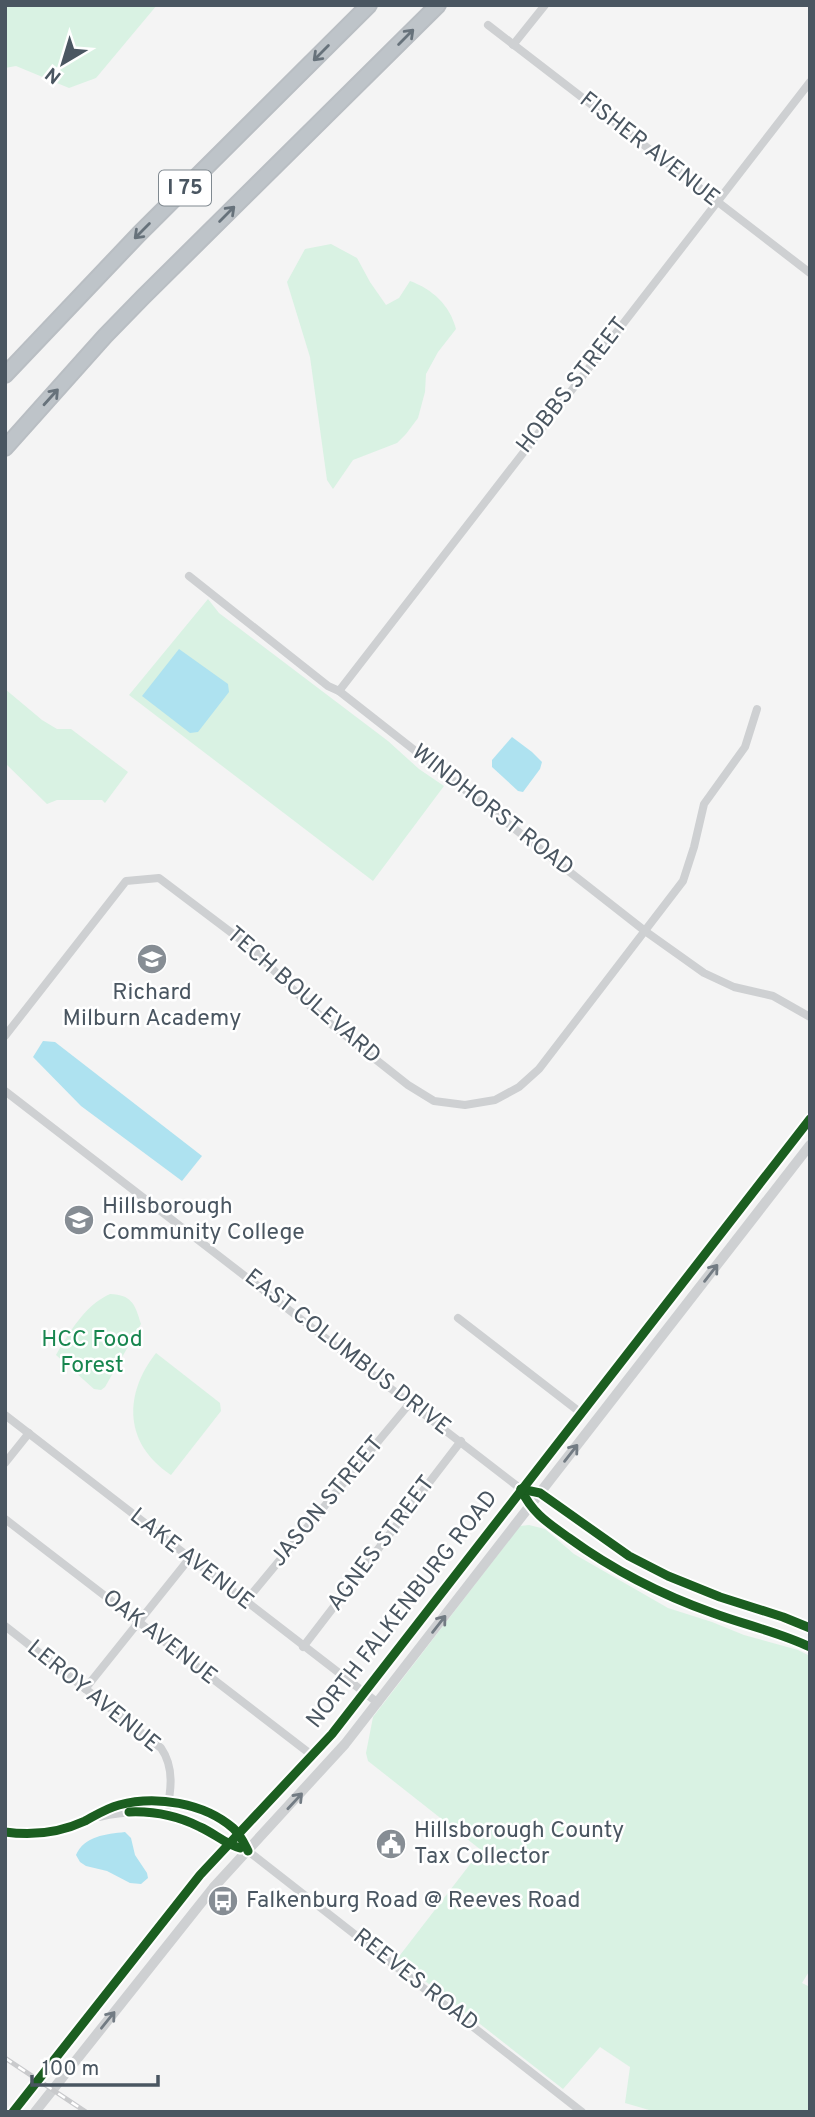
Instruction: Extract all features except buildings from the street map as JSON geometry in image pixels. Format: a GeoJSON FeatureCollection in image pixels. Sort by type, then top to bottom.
{"type":"FeatureCollection","features":[{"type":"Feature","properties":{"kind":"highway","name":"I 75"},"geometry":{"type":"LineString","coordinates":[[5,375],[139,233],[369,5]]}},
{"type":"Feature","properties":{"kind":"highway","name":"I 75"},"geometry":{"type":"LineString","coordinates":[[5,448],[124,316],[438,5]]}},
{"type":"Feature","properties":{"kind":"street"},"geometry":{"type":"LineString","coordinates":[[513,45],[545,5]]}},
{"type":"Feature","properties":{"kind":"street","name":"FISHER AVENUE"},"geometry":{"type":"LineString","coordinates":[[488,25],[810,273]]}},
{"type":"Feature","properties":{"kind":"street","name":"HOBBS STREET"},"geometry":{"type":"LineString","coordinates":[[339,691],[810,82]]}},
{"type":"Feature","properties":{"kind":"street","name":"WINDHORST ROAD"},"geometry":{"type":"LineString","coordinates":[[189,576],[645,931],[704,973],[734,987],[773,996],[810,1017]]}},
{"type":"Feature","properties":{"kind":"street","name":"TECH BOULEVARD"},"geometry":{"type":"LineString","coordinates":[[5,1037],[126,881],[159,878],[249,946],[317,1013],[408,1085],[435,1101],[465,1105],[495,1100],[519,1087],[539,1069],[682,881],[694,847],[704,804],[745,747],[757,709]]}},
{"type":"Feature","properties":{"kind":"street","name":"EAST COLUMBUS DRIVE"},"geometry":{"type":"LineString","coordinates":[[5,1091],[521,1489],[540,1493],[629,1556],[683,1583],[810,1628]]}},
{"type":"Feature","properties":{"kind":"street","name":"NORTH FALKENBURG ROAD"},"geometry":{"type":"LineString","coordinates":[[13,2112],[200,1875],[313,1756],[365,1693],[810,1119]]}},
{"type":"Feature","properties":{"kind":"street","name":"NORTH FALKENBURG ROAD"},"geometry":{"type":"LineString","coordinates":[[35,2112],[213,1888],[318,1775],[378,1703],[810,1145]]}},
{"type":"Feature","properties":{"kind":"street"},"geometry":{"type":"LineString","coordinates":[[458,1318],[581,1413]]}},
{"type":"Feature","properties":{"kind":"street","name":"JASON STREET"},"geometry":{"type":"LineString","coordinates":[[245,1602],[410,1403]]}},
{"type":"Feature","properties":{"kind":"street","name":"LAKE AVENUE"},"geometry":{"type":"LineString","coordinates":[[5,1415],[378,1703]]}},
{"type":"Feature","properties":{"kind":"street"},"geometry":{"type":"LineString","coordinates":[[5,1463],[29,1433]]}},
{"type":"Feature","properties":{"kind":"street","name":"AGNES STREET"},"geometry":{"type":"LineString","coordinates":[[303,1647],[461,1441]]}},
{"type":"Feature","properties":{"kind":"street","name":"EAST COLUMBUS DRIVE"},"geometry":{"type":"LineString","coordinates":[[521,1489],[529,1507],[585,1550],[632,1577],[679,1600],[810,1647]]}},
{"type":"Feature","properties":{"kind":"street","name":"OAK AVENUE"},"geometry":{"type":"LineString","coordinates":[[5,1519],[313,1756]]}},
{"type":"Feature","properties":{"kind":"street"},"geometry":{"type":"LineString","coordinates":[[85,1689],[189,1559]]}},
{"type":"Feature","properties":{"kind":"street"},"geometry":{"type":"LineString","coordinates":[[776,1634],[783,1617]]}},
{"type":"Feature","properties":{"kind":"street","name":"LEROY AVENUE"},"geometry":{"type":"LineString","coordinates":[[5,1626],[161,1748],[172,1771],[166,1815]]}},
{"type":"Feature","properties":{"kind":"street"},"geometry":{"type":"LineString","coordinates":[[5,1832],[21,1835],[58,1831],[116,1805],[150,1800],[169,1801],[203,1811],[231,1826],[248,1850]]}},
{"type":"Feature","properties":{"kind":"street"},"geometry":{"type":"LineString","coordinates":[[84,1821],[130,1812],[166,1815],[199,1826],[229,1845],[248,1850]]}},
{"type":"Feature","properties":{"kind":"street","name":"REEVES ROAD"},"geometry":{"type":"LineString","coordinates":[[248,1850],[582,2112]]}},
{"type":"Feature","properties":{"kind":"green space"},"geometry":{"type":"Polygon","coordinates":[[[5,5],[157,5],[96,78],[69,88],[16,66],[5,68],[5,5]]]}},
{"type":"Feature","properties":{"kind":"green space"},"geometry":{"type":"Polygon","coordinates":[[[331,244],[357,258],[386,305],[399,298],[410,281],[426,288],[445,305],[456,329],[438,352],[426,374],[425,392],[418,418],[406,434],[397,443],[353,460],[333,489],[327,480],[310,357],[287,282],[305,249],[331,244]]]}},
{"type":"Feature","properties":{"kind":"green space"},"geometry":{"type":"Polygon","coordinates":[[[208,599],[219,613],[444,786],[373,881],[129,695],[208,599]]]}},
{"type":"Feature","properties":{"kind":"green space"},"geometry":{"type":"Polygon","coordinates":[[[5,689],[42,720],[57,729],[71,729],[128,772],[105,803],[102,800],[57,800],[47,804],[5,763],[5,689]]]}},
{"type":"Feature","properties":{"kind":"green space","name":"HCC Food Forest"},"geometry":{"type":"Polygon","coordinates":[[[110,1294],[123,1296],[132,1302],[141,1324],[101,1390],[94,1389],[56,1355],[85,1312],[110,1294]]]}},
{"type":"Feature","properties":{"kind":"green space"},"geometry":{"type":"Polygon","coordinates":[[[156,1353],[220,1403],[221,1411],[171,1475],[144,1449],[134,1418],[138,1385],[156,1353]]]}},
{"type":"Feature","properties":{"kind":"green space"},"geometry":{"type":"Polygon","coordinates":[[[520,1526],[545,1529],[574,1554],[668,1608],[810,1656],[810,1970],[802,1983],[810,1987],[810,2112],[656,2112],[625,2103],[630,2067],[600,2047],[563,2089],[397,1959],[481,1850],[368,1761],[366,1753],[373,1717],[520,1526]]]}},
{"type":"Feature","properties":{"kind":"water"},"geometry":{"type":"Polygon","coordinates":[[[179,649],[228,684],[229,692],[198,732],[190,733],[142,696],[179,649]]]}},
{"type":"Feature","properties":{"kind":"water"},"geometry":{"type":"Polygon","coordinates":[[[512,737],[542,762],[523,792],[518,791],[492,767],[492,760],[512,737]]]}},
{"type":"Feature","properties":{"kind":"water"},"geometry":{"type":"Polygon","coordinates":[[[43,1041],[55,1042],[202,1156],[182,1181],[81,1106],[33,1057],[43,1041]]]}},
{"type":"Feature","properties":{"kind":"water"},"geometry":{"type":"Polygon","coordinates":[[[125,1832],[131,1838],[135,1855],[147,1873],[148,1878],[141,1884],[130,1883],[107,1871],[86,1866],[76,1855],[90,1840],[125,1832]]]}},
{"type":"Feature","properties":{"kind":"railway"},"geometry":{"type":"LineString","coordinates":[[5,2058],[86,2112]]}},
{"type":"Feature","properties":{"kind":"cycle path"},"geometry":{"type":"LineString","coordinates":[[13,2112],[200,1875],[332,1734],[810,1119]]}},
{"type":"Feature","properties":{"kind":"cycle path"},"geometry":{"type":"LineString","coordinates":[[521,1489],[530,1505],[547,1522],[620,1571],[694,1606],[810,1647]]}},
{"type":"Feature","properties":{"kind":"cycle path"},"geometry":{"type":"LineString","coordinates":[[521,1489],[540,1493],[629,1556],[668,1576],[810,1628]]}},
{"type":"Feature","properties":{"kind":"cycle path"},"geometry":{"type":"LineString","coordinates":[[5,1832],[26,1834],[56,1831],[119,1805],[164,1801],[194,1807],[221,1819],[238,1833],[248,1851]]}},
{"type":"Feature","properties":{"kind":"cycle path"},"geometry":{"type":"LineString","coordinates":[[129,1812],[174,1817],[205,1829],[240,1848]]}},
{"type":"Feature","properties":{"kind":"place","name":"Richard Milburn Academy"},"geometry":{"type":"Point","coordinates":[152,959]}},
{"type":"Feature","properties":{"kind":"place","name":"Hillsborough Community College"},"geometry":{"type":"Point","coordinates":[79,1220]}},
{"type":"Feature","properties":{"kind":"place","name":"Hillsborough County Tax Collector"},"geometry":{"type":"Point","coordinates":[391,1844]}},
{"type":"Feature","properties":{"kind":"place","name":"Falkenburg Road @ Reeves Road"},"geometry":{"type":"Point","coordinates":[223,1901]}}]}
